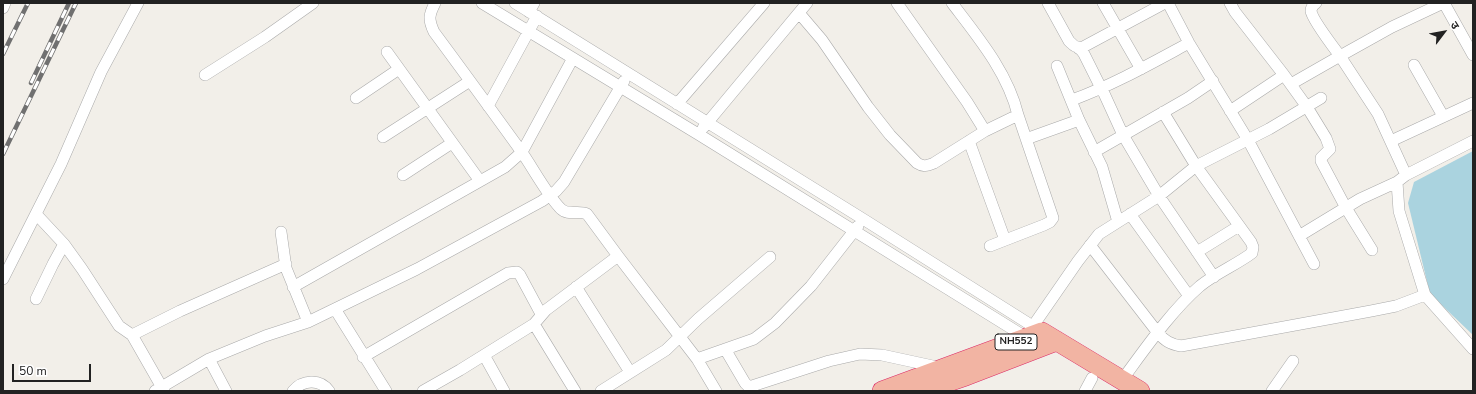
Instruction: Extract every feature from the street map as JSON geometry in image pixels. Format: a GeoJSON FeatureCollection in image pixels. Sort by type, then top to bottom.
{"type":"FeatureCollection","features":[{"type":"Feature","properties":{"kind":"highway","name":"NH552"},"geometry":{"type":"LineString","coordinates":[[922,391],[1040,337]]}},
{"type":"Feature","properties":{"kind":"highway","name":"NH552"},"geometry":{"type":"LineString","coordinates":[[1040,337],[1089,384],[1118,386],[1140,391]]}},
{"type":"Feature","properties":{"kind":"highway","name":"NH552"},"geometry":{"type":"LineString","coordinates":[[1040,337],[1118,386]]}},
{"type":"Feature","properties":{"kind":"highway","name":"NH552"},"geometry":{"type":"LineString","coordinates":[[882,391],[942,382]]}},
{"type":"Feature","properties":{"kind":"street"},"geometry":{"type":"LineString","coordinates":[[3,8],[5,3]]}},
{"type":"Feature","properties":{"kind":"street"},"geometry":{"type":"LineString","coordinates":[[3,280],[61,164],[101,72],[138,3]]}},
{"type":"Feature","properties":{"kind":"street"},"geometry":{"type":"LineString","coordinates":[[205,75],[265,37],[313,3]]}},
{"type":"Feature","properties":{"kind":"street"},"geometry":{"type":"LineString","coordinates":[[435,3],[430,12],[430,22],[434,32],[522,152],[550,195],[562,210],[567,213],[581,212],[587,214],[697,359],[716,391]]}},
{"type":"Feature","properties":{"kind":"street"},"geometry":{"type":"LineString","coordinates":[[482,3],[620,86],[854,231],[1040,337]]}},
{"type":"Feature","properties":{"kind":"street"},"geometry":{"type":"LineString","coordinates":[[515,3],[533,10],[706,123],[863,219],[1040,337]]}},
{"type":"Feature","properties":{"kind":"street"},"geometry":{"type":"LineString","coordinates":[[677,104],[764,3]]}},
{"type":"Feature","properties":{"kind":"street"},"geometry":{"type":"LineString","coordinates":[[698,134],[706,123],[720,109],[759,59],[808,3]]}},
{"type":"Feature","properties":{"kind":"street"},"geometry":{"type":"LineString","coordinates":[[897,3],[967,102],[985,131]]}},
{"type":"Feature","properties":{"kind":"street"},"geometry":{"type":"LineString","coordinates":[[952,3],[974,31],[1002,74],[1014,98],[1035,168],[1053,218],[1050,222],[1044,225],[990,246]]}},
{"type":"Feature","properties":{"kind":"street"},"geometry":{"type":"LineString","coordinates":[[1048,3],[1069,41],[1084,54],[1123,135],[1159,196],[1214,277]]}},
{"type":"Feature","properties":{"kind":"street"},"geometry":{"type":"LineString","coordinates":[[1102,3],[1141,69]]}},
{"type":"Feature","properties":{"kind":"street"},"geometry":{"type":"LineString","coordinates":[[1078,48],[1082,48],[1165,3]]}},
{"type":"Feature","properties":{"kind":"street"},"geometry":{"type":"LineString","coordinates":[[1168,3],[1189,43],[1248,140],[1314,264]]}},
{"type":"Feature","properties":{"kind":"street"},"geometry":{"type":"LineString","coordinates":[[1230,3],[1291,84],[1330,145],[1330,149],[1320,158],[1321,161],[1346,208],[1372,250]]}},
{"type":"Feature","properties":{"kind":"street"},"geometry":{"type":"LineString","coordinates":[[1316,3],[1312,6],[1311,11],[1314,18],[1378,114],[1406,175]]}},
{"type":"Feature","properties":{"kind":"street"},"geometry":{"type":"LineString","coordinates":[[1291,84],[1392,27],[1424,7],[1443,3],[1473,56]]}},
{"type":"Feature","properties":{"kind":"street"},"geometry":{"type":"LineString","coordinates":[[488,106],[528,32],[533,10]]}},
{"type":"Feature","properties":{"kind":"street"},"geometry":{"type":"LineString","coordinates":[[799,13],[822,40],[868,107],[890,135],[921,166],[927,166],[934,163],[985,131],[1018,114]]}},
{"type":"Feature","properties":{"kind":"street"},"geometry":{"type":"LineString","coordinates":[[1072,100],[1101,90],[1189,43]]}},
{"type":"Feature","properties":{"kind":"street"},"geometry":{"type":"LineString","coordinates":[[387,52],[480,181]]}},
{"type":"Feature","properties":{"kind":"street"},"geometry":{"type":"LineString","coordinates":[[293,287],[504,167],[522,152],[573,58]]}},
{"type":"Feature","properties":{"kind":"street"},"geometry":{"type":"LineString","coordinates":[[1414,65],[1442,116]]}},
{"type":"Feature","properties":{"kind":"street"},"geometry":{"type":"LineString","coordinates":[[1057,66],[1079,120],[1104,173],[1118,222]]}},
{"type":"Feature","properties":{"kind":"street"},"geometry":{"type":"LineString","coordinates":[[356,98],[399,69]]}},
{"type":"Feature","properties":{"kind":"street"},"geometry":{"type":"LineString","coordinates":[[36,214],[64,244],[86,274],[119,326],[132,335],[161,390],[209,359],[264,336],[308,322],[417,269],[542,201],[564,182],[628,73]]}},
{"type":"Feature","properties":{"kind":"street"},"geometry":{"type":"LineString","coordinates":[[1230,111],[1284,75]]}},
{"type":"Feature","properties":{"kind":"street"},"geometry":{"type":"LineString","coordinates":[[382,137],[470,81]]}},
{"type":"Feature","properties":{"kind":"street"},"geometry":{"type":"LineString","coordinates":[[1094,152],[1188,98],[1213,81]]}},
{"type":"Feature","properties":{"kind":"street"},"geometry":{"type":"LineString","coordinates":[[1040,337],[1090,245],[1099,234],[1159,196],[1196,166],[1248,140],[1321,98]]}},
{"type":"Feature","properties":{"kind":"street"},"geometry":{"type":"LineString","coordinates":[[1391,141],[1442,116],[1473,103]]}},
{"type":"Feature","properties":{"kind":"street"},"geometry":{"type":"LineString","coordinates":[[1118,386],[1158,333],[1189,296],[1202,285],[1252,253],[1253,247],[1251,242],[1196,166],[1162,112]]}},
{"type":"Feature","properties":{"kind":"street"},"geometry":{"type":"LineString","coordinates":[[1026,139],[1079,120]]}},
{"type":"Feature","properties":{"kind":"street"},"geometry":{"type":"LineString","coordinates":[[1299,236],[1346,208],[1473,140]]}},
{"type":"Feature","properties":{"kind":"street"},"geometry":{"type":"LineString","coordinates":[[969,141],[1005,240]]}},
{"type":"Feature","properties":{"kind":"street"},"geometry":{"type":"LineString","coordinates":[[402,174],[452,143]]}},
{"type":"Feature","properties":{"kind":"street"},"geometry":{"type":"LineString","coordinates":[[1397,182],[1400,211],[1425,295],[1473,349]]}},
{"type":"Feature","properties":{"kind":"street"},"geometry":{"type":"LineString","coordinates":[[1130,214],[1189,296]]}},
{"type":"Feature","properties":{"kind":"street"},"geometry":{"type":"LineString","coordinates":[[697,359],[754,339],[775,323],[811,286],[863,219]]}},
{"type":"Feature","properties":{"kind":"street"},"geometry":{"type":"LineString","coordinates":[[1197,252],[1239,226]]}},
{"type":"Feature","properties":{"kind":"street"},"geometry":{"type":"LineString","coordinates":[[280,232],[286,264],[293,287],[308,322]]}},
{"type":"Feature","properties":{"kind":"street"},"geometry":{"type":"LineString","coordinates":[[36,299],[64,244]]}},
{"type":"Feature","properties":{"kind":"street"},"geometry":{"type":"LineString","coordinates":[[1090,245],[1165,341],[1181,346],[1390,307],[1425,295]]}},
{"type":"Feature","properties":{"kind":"street"},"geometry":{"type":"LineString","coordinates":[[422,391],[534,324],[541,314],[618,256]]}},
{"type":"Feature","properties":{"kind":"street"},"geometry":{"type":"LineString","coordinates":[[601,391],[666,350],[698,319],[770,257]]}},
{"type":"Feature","properties":{"kind":"street"},"geometry":{"type":"LineString","coordinates":[[132,335],[180,311],[286,264]]}},
{"type":"Feature","properties":{"kind":"street"},"geometry":{"type":"LineString","coordinates":[[363,357],[513,271],[520,275],[541,314]]}},
{"type":"Feature","properties":{"kind":"street"},"geometry":{"type":"LineString","coordinates":[[576,287],[630,372]]}},
{"type":"Feature","properties":{"kind":"street"},"geometry":{"type":"LineString","coordinates":[[334,309],[363,357],[386,391]]}},
{"type":"Feature","properties":{"kind":"street"},"geometry":{"type":"LineString","coordinates":[[534,324],[576,391]]}},
{"type":"Feature","properties":{"kind":"street"},"geometry":{"type":"LineString","coordinates":[[725,349],[744,383],[748,386],[829,361],[860,354],[882,355],[924,363],[942,382]]}},
{"type":"Feature","properties":{"kind":"street"},"geometry":{"type":"LineString","coordinates":[[484,355],[504,391]]}},
{"type":"Feature","properties":{"kind":"street"},"geometry":{"type":"LineString","coordinates":[[209,359],[226,391]]}},
{"type":"Feature","properties":{"kind":"street"},"geometry":{"type":"LineString","coordinates":[[1272,391],[1293,361]]}},
{"type":"Feature","properties":{"kind":"street"},"geometry":{"type":"LineString","coordinates":[[293,391],[298,386],[311,382],[320,382],[329,391]]}},
{"type":"Feature","properties":{"kind":"water"},"geometry":{"type":"Polygon","coordinates":[[[1473,151],[1473,335],[1430,294],[1408,203],[1414,182],[1473,151]]]}},
{"type":"Feature","properties":{"kind":"railway"},"geometry":{"type":"LineString","coordinates":[[3,54],[28,3]]}},
{"type":"Feature","properties":{"kind":"railway"},"geometry":{"type":"LineString","coordinates":[[31,83],[69,3]]}},
{"type":"Feature","properties":{"kind":"railway"},"geometry":{"type":"LineString","coordinates":[[3,154],[76,3]]}}]}
